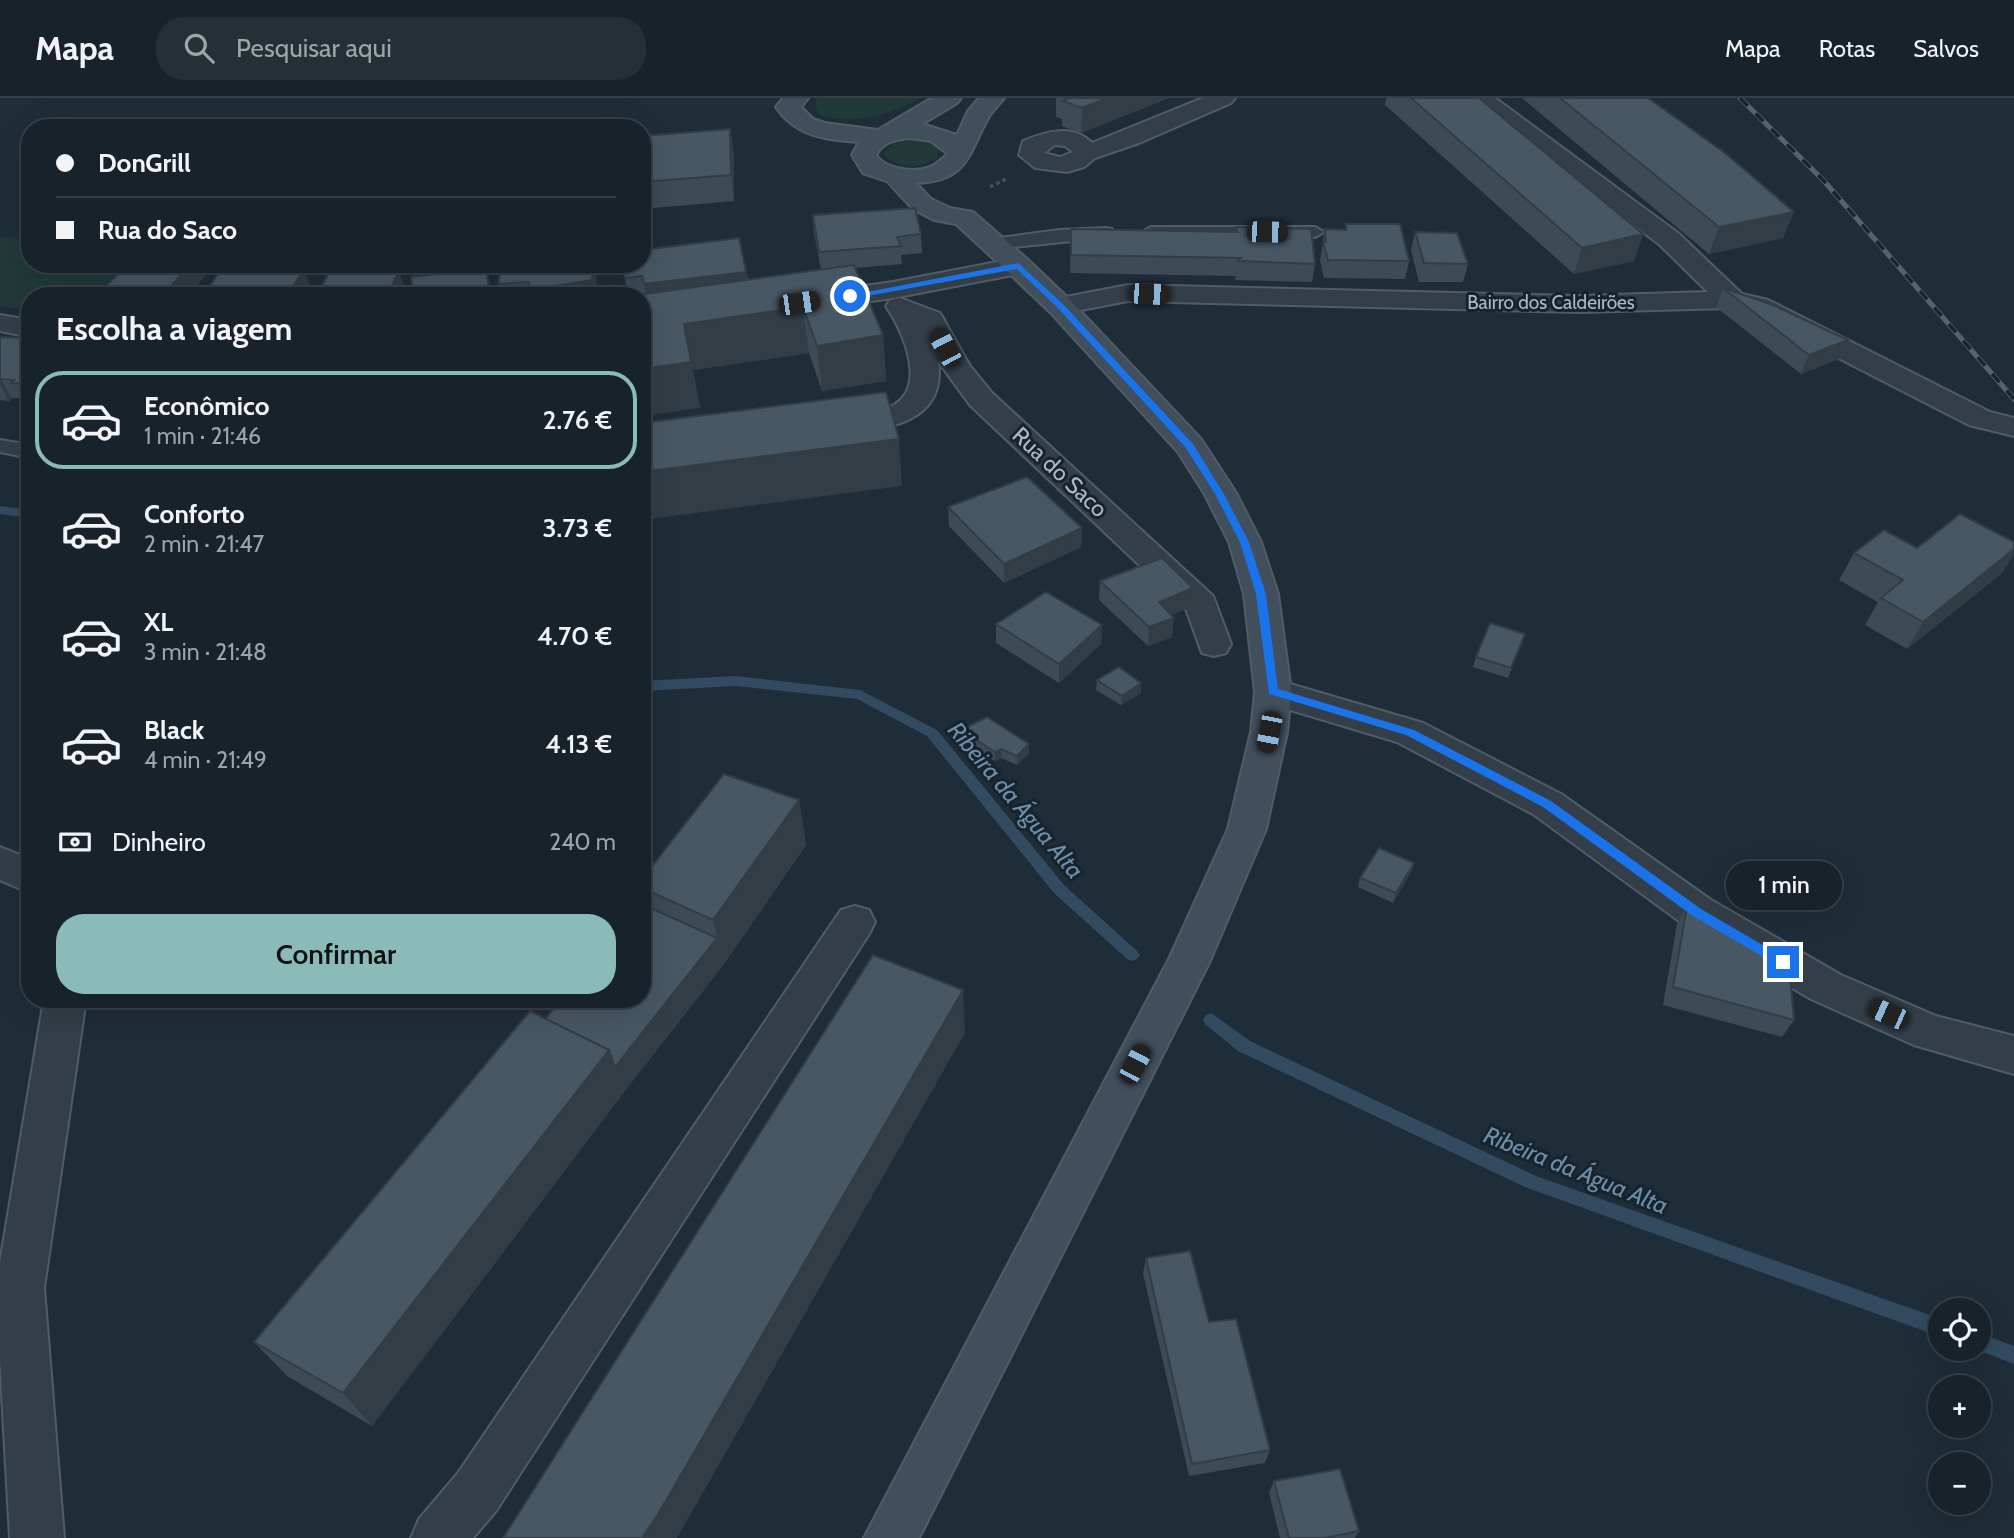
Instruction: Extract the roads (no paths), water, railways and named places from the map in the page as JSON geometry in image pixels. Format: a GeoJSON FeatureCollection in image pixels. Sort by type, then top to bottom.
{"type":"FeatureCollection","features":[{"type":"Feature","properties":{"kind":"main road"},"geometry":{"type":"LineString","coordinates":[[891,1538],[1188,962],[1247,829],[1269,732],[1273,692],[1261,594],[1245,542],[1220,494],[1190,446],[1060,306],[964,218],[943,214],[922,204],[884,172],[866,162],[866,149],[949,98]]}},
{"type":"Feature","properties":{"kind":"main road"},"geometry":{"type":"LineString","coordinates":[[805,127],[804,135],[817,146],[884,172],[928,175],[956,158],[980,111],[992,98]]}},
{"type":"Feature","properties":{"kind":"main road"},"geometry":{"type":"LineString","coordinates":[[789,101],[794,119],[805,127],[884,136],[928,132],[950,140],[968,209],[964,218]]}},
{"type":"Feature","properties":{"kind":"street"},"geometry":{"type":"LineString","coordinates":[[1086,153],[1130,138],[1223,98]]}},
{"type":"Feature","properties":{"kind":"street"},"geometry":{"type":"LineString","coordinates":[[1480,98],[1669,239],[1732,300]]}},
{"type":"Feature","properties":{"kind":"street"},"geometry":{"type":"LineString","coordinates":[[785,305],[897,298],[1006,255]]}},
{"type":"Feature","properties":{"kind":"street","name":"Bairro dos Caldeirões"},"geometry":{"type":"LineString","coordinates":[[1060,306],[1128,293],[1579,304],[1732,300],[1758,306],[1980,419],[2011,427]]}},
{"type":"Feature","properties":{"kind":"street"},"geometry":{"type":"LineString","coordinates":[[809,428],[878,420],[903,414],[916,400],[927,383],[921,352],[897,298]]}},
{"type":"Feature","properties":{"kind":"street","name":"Rua do Saco"},"geometry":{"type":"LineString","coordinates":[[897,298],[930,319],[957,369],[981,399],[1201,604],[1214,644]]}},
{"type":"Feature","properties":{"kind":"street"},"geometry":{"type":"LineString","coordinates":[[0,323],[21,327]]}},
{"type":"Feature","properties":{"kind":"street"},"geometry":{"type":"LineString","coordinates":[[1273,692],[1410,732],[1547,804],[1697,912],[1826,987],[1929,1032],[2014,1055]]}},
{"type":"Feature","properties":{"kind":"street"},"geometry":{"type":"LineString","coordinates":[[0,862],[21,872]]}},
{"type":"Feature","properties":{"kind":"street"},"geometry":{"type":"LineString","coordinates":[[438,1538],[477,1492],[855,922]]}},
{"type":"Feature","properties":{"kind":"street"},"geometry":{"type":"LineString","coordinates":[[37,1538],[20,1288],[64,1008]]}},
{"type":"Feature","properties":{"kind":"lane"},"geometry":{"type":"LineString","coordinates":[[1006,255],[1059,234],[1315,232]]}},
{"type":"Feature","properties":{"kind":"lane"},"geometry":{"type":"LineString","coordinates":[[0,446],[21,450]]}},
{"type":"Feature","properties":{"kind":"waterway","name":"Ribeira da Água Alta"},"geometry":{"type":"LineString","coordinates":[[0,510],[21,513]]}},
{"type":"Feature","properties":{"kind":"waterway","name":"Ribeira da Água Alta"},"geometry":{"type":"LineString","coordinates":[[651,686],[736,681],[860,695],[932,733],[1059,889],[1132,955]]}},
{"type":"Feature","properties":{"kind":"waterway","name":"Ribeira da Água Alta"},"geometry":{"type":"LineString","coordinates":[[1211,1020],[1244,1046],[1531,1182],[1928,1323]]}},
{"type":"Feature","properties":{"kind":"waterway","name":"Ribeira da Água Alta"},"geometry":{"type":"LineString","coordinates":[[1991,1346],[2014,1355]]}},
{"type":"Feature","properties":{"kind":"railway"},"geometry":{"type":"LineString","coordinates":[[1740,98],[1824,181],[2014,399]]}}]}
